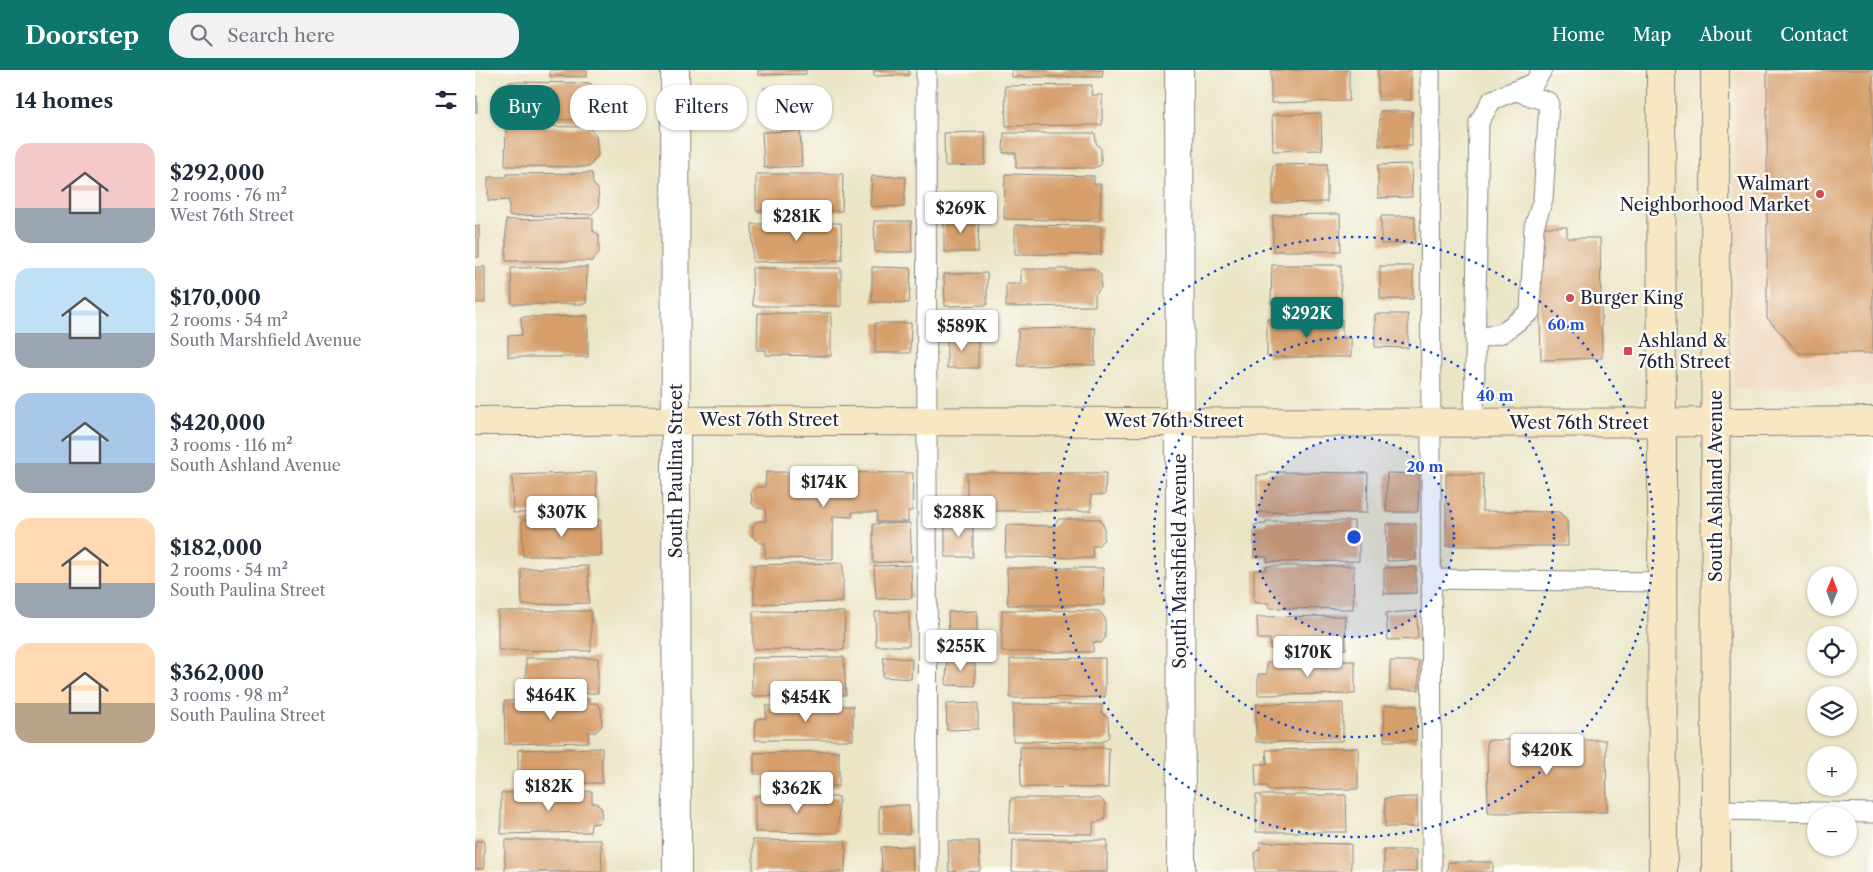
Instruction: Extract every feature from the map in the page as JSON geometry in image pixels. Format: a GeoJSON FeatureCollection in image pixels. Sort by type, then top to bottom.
{"type":"FeatureCollection","features":[{"type":"Feature","properties":{"kind":"main road"},"geometry":{"type":"LineString","coordinates":[[1661,70],[1663,872]]}},
{"type":"Feature","properties":{"kind":"main road","name":"South Ashland Avenue"},"geometry":{"type":"LineString","coordinates":[[1715,70],[1716,872]]}},
{"type":"Feature","properties":{"kind":"main road","name":"West 76th Street"},"geometry":{"type":"LineString","coordinates":[[475,421],[927,420],[1662,423],[1873,421]]}},
{"type":"Feature","properties":{"kind":"street","name":"South Paulina Street"},"geometry":{"type":"LineString","coordinates":[[675,70],[677,872]]}},
{"type":"Feature","properties":{"kind":"street","name":"South Marshfield Avenue"},"geometry":{"type":"LineString","coordinates":[[1179,70],[1181,872]]}},
{"type":"Feature","properties":{"kind":"lane"},"geometry":{"type":"LineString","coordinates":[[926,70],[928,872]]}},
{"type":"Feature","properties":{"kind":"lane"},"geometry":{"type":"LineString","coordinates":[[1430,70],[1432,872]]}},
{"type":"Feature","properties":{"kind":"lane"},"geometry":{"type":"LineString","coordinates":[[1473,422],[1479,122],[1492,100],[1534,83],[1543,70]]}},
{"type":"Feature","properties":{"kind":"lane"},"geometry":{"type":"LineString","coordinates":[[1475,339],[1502,333],[1530,312],[1534,227],[1543,199],[1549,102],[1516,91]]}},
{"type":"Feature","properties":{"kind":"lane"},"geometry":{"type":"LineString","coordinates":[[1431,579],[1662,582]]}},
{"type":"Feature","properties":{"kind":"lane"},"geometry":{"type":"LineString","coordinates":[[1716,810],[1873,812]]}},
{"type":"Feature","properties":{"kind":"shaded area","name":"Walmart Neighborhood Market"},"geometry":{"type":"Polygon","coordinates":[[[1736,70],[1873,70],[1873,386],[1734,387],[1736,70]]]}},
{"type":"Feature","properties":{"kind":"building"},"geometry":{"type":"Polygon","coordinates":[[[550,70],[587,70],[587,77],[550,76],[550,70]]]}},
{"type":"Feature","properties":{"kind":"building"},"geometry":{"type":"Polygon","coordinates":[[[758,70],[806,70],[806,74],[758,75],[758,70]]]}},
{"type":"Feature","properties":{"kind":"building"},"geometry":{"type":"Polygon","coordinates":[[[874,70],[909,70],[909,75],[874,76],[874,70]]]}},
{"type":"Feature","properties":{"kind":"building"},"geometry":{"type":"Polygon","coordinates":[[[1012,70],[1103,70],[1102,77],[1012,77],[1012,70]]]}},
{"type":"Feature","properties":{"kind":"building"},"geometry":{"type":"Polygon","coordinates":[[[1271,70],[1349,70],[1349,101],[1271,103],[1271,70]]]}},
{"type":"Feature","properties":{"kind":"building"},"geometry":{"type":"Polygon","coordinates":[[[1378,70],[1411,70],[1411,100],[1378,100],[1378,70]]]}},
{"type":"Feature","properties":{"kind":"building","name":"Walmart Neighborhood Market"},"geometry":{"type":"Polygon","coordinates":[[[1767,70],[1873,70],[1873,353],[1799,353],[1767,318],[1767,70]]]}},
{"type":"Feature","properties":{"kind":"building"},"geometry":{"type":"Polygon","coordinates":[[[509,82],[590,83],[592,85],[570,85],[570,120],[560,120],[560,85],[509,85],[509,82]]]}},
{"type":"Feature","properties":{"kind":"building"},"geometry":{"type":"Polygon","coordinates":[[[1092,85],[1091,95],[1102,95],[1102,125],[1006,126],[1005,86],[1092,85]]]}},
{"type":"Feature","properties":{"kind":"building"},"geometry":{"type":"Polygon","coordinates":[[[475,96],[477,96],[477,112],[475,112],[475,96]]]}},
{"type":"Feature","properties":{"kind":"building"},"geometry":{"type":"Polygon","coordinates":[[[1380,111],[1412,111],[1412,146],[1379,146],[1380,111]]]}},
{"type":"Feature","properties":{"kind":"building"},"geometry":{"type":"Polygon","coordinates":[[[1321,113],[1322,150],[1273,151],[1272,115],[1321,113]]]}},
{"type":"Feature","properties":{"kind":"building"},"geometry":{"type":"Polygon","coordinates":[[[560,127],[570,127],[570,130],[591,130],[596,135],[598,155],[589,167],[505,166],[506,130],[560,130],[560,127]]]}},
{"type":"Feature","properties":{"kind":"building"},"geometry":{"type":"Polygon","coordinates":[[[800,131],[802,166],[764,168],[762,132],[800,131]]]}},
{"type":"Feature","properties":{"kind":"building"},"geometry":{"type":"Polygon","coordinates":[[[985,132],[985,165],[945,166],[944,133],[985,132]]]}},
{"type":"Feature","properties":{"kind":"building"},"geometry":{"type":"Polygon","coordinates":[[[1004,133],[1095,133],[1096,143],[1101,149],[1101,165],[1093,168],[1016,168],[1016,153],[1003,153],[1004,133]]]}},
{"type":"Feature","properties":{"kind":"building"},"geometry":{"type":"Polygon","coordinates":[[[1327,164],[1327,202],[1273,203],[1273,165],[1327,164]]]}},
{"type":"Feature","properties":{"kind":"building"},"geometry":{"type":"Polygon","coordinates":[[[1411,164],[1412,197],[1378,198],[1378,165],[1411,164]]]}},
{"type":"Feature","properties":{"kind":"building"},"geometry":{"type":"Polygon","coordinates":[[[592,173],[593,184],[598,189],[599,207],[592,214],[509,216],[509,200],[488,201],[488,177],[507,177],[507,174],[592,173]]]}},
{"type":"Feature","properties":{"kind":"building"},"geometry":{"type":"Polygon","coordinates":[[[756,174],[843,174],[842,211],[756,211],[756,174]]]}},
{"type":"Feature","properties":{"kind":"building"},"geometry":{"type":"Polygon","coordinates":[[[1005,174],[1094,176],[1094,184],[1101,184],[1100,221],[1004,219],[1005,174]]]}},
{"type":"Feature","properties":{"kind":"building"},"geometry":{"type":"Polygon","coordinates":[[[872,176],[906,177],[904,207],[870,206],[872,176]]]}},
{"type":"Feature","properties":{"kind":"building"},"geometry":{"type":"Polygon","coordinates":[[[1340,214],[1341,251],[1273,251],[1273,215],[1340,214]]]}},
{"type":"Feature","properties":{"kind":"building"},"geometry":{"type":"Polygon","coordinates":[[[1381,216],[1415,216],[1415,243],[1381,244],[1381,216]]]}},
{"type":"Feature","properties":{"kind":"building"},"geometry":{"type":"Polygon","coordinates":[[[944,217],[979,217],[978,252],[944,252],[944,217]]]}},
{"type":"Feature","properties":{"kind":"building"},"geometry":{"type":"Polygon","coordinates":[[[593,218],[593,231],[599,235],[599,253],[592,261],[506,261],[506,220],[593,218]]]}},
{"type":"Feature","properties":{"kind":"building"},"geometry":{"type":"Polygon","coordinates":[[[874,221],[911,221],[912,252],[875,252],[874,221]]]}},
{"type":"Feature","properties":{"kind":"building"},"geometry":{"type":"Polygon","coordinates":[[[841,223],[842,260],[753,262],[752,224],[841,223]]]}},
{"type":"Feature","properties":{"kind":"building"},"geometry":{"type":"Polygon","coordinates":[[[1015,225],[1101,226],[1101,255],[1015,254],[1015,225]]]}},
{"type":"Feature","properties":{"kind":"building"},"geometry":{"type":"Polygon","coordinates":[[[475,226],[479,226],[479,257],[475,257],[475,226]]]}},
{"type":"Feature","properties":{"kind":"building","name":"Burger King"},"geometry":{"type":"Polygon","coordinates":[[[1538,227],[1567,227],[1567,238],[1600,238],[1602,358],[1541,360],[1538,227]]]}},
{"type":"Feature","properties":{"kind":"building"},"geometry":{"type":"Polygon","coordinates":[[[1272,265],[1341,265],[1341,303],[1271,304],[1272,265]]]}},
{"type":"Feature","properties":{"kind":"building"},"geometry":{"type":"Polygon","coordinates":[[[1380,266],[1413,266],[1413,299],[1380,299],[1380,266]]]}},
{"type":"Feature","properties":{"kind":"building"},"geometry":{"type":"Polygon","coordinates":[[[475,267],[485,267],[485,303],[475,303],[475,267]]]}},
{"type":"Feature","properties":{"kind":"building"},"geometry":{"type":"Polygon","coordinates":[[[587,267],[586,304],[512,304],[511,268],[587,267]]]}},
{"type":"Feature","properties":{"kind":"building"},"geometry":{"type":"Polygon","coordinates":[[[872,267],[911,268],[909,303],[872,302],[872,267]]]}},
{"type":"Feature","properties":{"kind":"building"},"geometry":{"type":"Polygon","coordinates":[[[752,268],[841,268],[841,306],[753,306],[752,268]]]}},
{"type":"Feature","properties":{"kind":"building"},"geometry":{"type":"Polygon","coordinates":[[[1021,269],[1095,269],[1101,274],[1101,288],[1095,294],[1095,306],[1006,307],[1006,284],[1021,284],[1021,269]]]}},
{"type":"Feature","properties":{"kind":"building"},"geometry":{"type":"Polygon","coordinates":[[[987,273],[987,305],[945,306],[944,274],[987,273]]]}},
{"type":"Feature","properties":{"kind":"building"},"geometry":{"type":"Polygon","coordinates":[[[758,313],[831,313],[831,356],[766,355],[766,350],[757,350],[758,313]]]}},
{"type":"Feature","properties":{"kind":"building"},"geometry":{"type":"Polygon","coordinates":[[[1375,314],[1408,314],[1408,348],[1375,347],[1375,314]]]}},
{"type":"Feature","properties":{"kind":"building"},"geometry":{"type":"Polygon","coordinates":[[[588,316],[588,357],[508,357],[508,336],[522,335],[521,317],[588,316]]]}},
{"type":"Feature","properties":{"kind":"building"},"geometry":{"type":"Polygon","coordinates":[[[1267,319],[1342,319],[1342,338],[1351,338],[1351,357],[1267,357],[1267,319]]]}},
{"type":"Feature","properties":{"kind":"building"},"geometry":{"type":"Polygon","coordinates":[[[875,323],[911,323],[910,353],[875,353],[875,323]]]}},
{"type":"Feature","properties":{"kind":"building"},"geometry":{"type":"Polygon","coordinates":[[[1095,328],[1095,365],[1018,366],[1018,329],[1095,328]]]}},
{"type":"Feature","properties":{"kind":"building"},"geometry":{"type":"Polygon","coordinates":[[[947,336],[978,336],[978,368],[947,368],[947,336]]]}},
{"type":"Feature","properties":{"kind":"building"},"geometry":{"type":"Polygon","coordinates":[[[596,472],[597,511],[513,513],[512,475],[596,472]]]}},
{"type":"Feature","properties":{"kind":"building"},"geometry":{"type":"Polygon","coordinates":[[[766,472],[913,473],[912,511],[908,511],[908,522],[877,522],[877,512],[852,512],[852,517],[833,516],[833,559],[765,558],[765,543],[759,543],[752,536],[753,526],[758,521],[766,521],[765,509],[757,508],[752,504],[751,492],[757,487],[765,487],[766,472]]]}},
{"type":"Feature","properties":{"kind":"building"},"geometry":{"type":"Polygon","coordinates":[[[1268,472],[1368,473],[1367,513],[1257,512],[1257,475],[1268,475],[1268,472]]]}},
{"type":"Feature","properties":{"kind":"building"},"geometry":{"type":"Polygon","coordinates":[[[967,473],[1106,473],[1105,495],[1091,495],[1091,511],[967,511],[967,473]]]}},
{"type":"Feature","properties":{"kind":"building"},"geometry":{"type":"Polygon","coordinates":[[[1387,473],[1419,474],[1418,512],[1386,512],[1387,473]]]}},
{"type":"Feature","properties":{"kind":"building"},"geometry":{"type":"Polygon","coordinates":[[[1446,474],[1483,474],[1482,511],[1559,512],[1567,520],[1568,546],[1446,546],[1446,474]]]}},
{"type":"Feature","properties":{"kind":"building"},"geometry":{"type":"Polygon","coordinates":[[[945,519],[973,519],[973,557],[945,557],[945,519]]]}},
{"type":"Feature","properties":{"kind":"building"},"geometry":{"type":"Polygon","coordinates":[[[1059,519],[1100,519],[1104,527],[1104,539],[1098,546],[1092,546],[1093,558],[1005,557],[1006,525],[1053,526],[1059,519]]]}},
{"type":"Feature","properties":{"kind":"building"},"geometry":{"type":"Polygon","coordinates":[[[522,520],[601,520],[601,556],[523,556],[522,520]]]}},
{"type":"Feature","properties":{"kind":"building"},"geometry":{"type":"Polygon","coordinates":[[[1266,521],[1354,521],[1354,542],[1359,542],[1359,561],[1267,562],[1267,557],[1254,557],[1254,525],[1266,524],[1266,521]]]}},
{"type":"Feature","properties":{"kind":"building"},"geometry":{"type":"Polygon","coordinates":[[[910,523],[912,561],[873,563],[873,524],[910,523]]]}},
{"type":"Feature","properties":{"kind":"building"},"geometry":{"type":"Polygon","coordinates":[[[1386,524],[1416,524],[1416,560],[1387,561],[1386,524]]]}},
{"type":"Feature","properties":{"kind":"building"},"geometry":{"type":"Polygon","coordinates":[[[843,563],[843,602],[754,604],[754,565],[843,563]]]}},
{"type":"Feature","properties":{"kind":"building"},"geometry":{"type":"Polygon","coordinates":[[[911,565],[912,598],[876,599],[874,566],[911,565]]]}},
{"type":"Feature","properties":{"kind":"building"},"geometry":{"type":"Polygon","coordinates":[[[588,566],[589,603],[522,605],[521,569],[588,566]]]}},
{"type":"Feature","properties":{"kind":"building"},"geometry":{"type":"Polygon","coordinates":[[[1266,566],[1354,566],[1353,609],[1269,608],[1269,603],[1254,603],[1254,570],[1266,570],[1266,566]]]}},
{"type":"Feature","properties":{"kind":"building"},"geometry":{"type":"Polygon","coordinates":[[[1416,567],[1416,593],[1384,594],[1384,568],[1416,567]]]}},
{"type":"Feature","properties":{"kind":"building"},"geometry":{"type":"Polygon","coordinates":[[[1007,568],[1103,568],[1104,605],[1008,605],[1007,568]]]}},
{"type":"Feature","properties":{"kind":"building"},"geometry":{"type":"Polygon","coordinates":[[[1002,610],[1099,611],[1105,618],[1105,638],[1101,643],[1093,642],[1093,652],[1002,652],[1002,610]]]}},
{"type":"Feature","properties":{"kind":"building"},"geometry":{"type":"Polygon","coordinates":[[[498,611],[591,611],[591,651],[498,650],[498,611]]]}},
{"type":"Feature","properties":{"kind":"building"},"geometry":{"type":"Polygon","coordinates":[[[753,611],[845,612],[844,650],[753,649],[753,611]]]}},
{"type":"Feature","properties":{"kind":"building"},"geometry":{"type":"Polygon","coordinates":[[[977,611],[977,641],[949,641],[948,612],[977,611]]]}},
{"type":"Feature","properties":{"kind":"building"},"geometry":{"type":"Polygon","coordinates":[[[1417,611],[1418,639],[1388,640],[1386,613],[1417,611]]]}},
{"type":"Feature","properties":{"kind":"building"},"geometry":{"type":"Polygon","coordinates":[[[875,612],[909,612],[909,646],[876,646],[875,612]]]}},
{"type":"Feature","properties":{"kind":"building"},"geometry":{"type":"Polygon","coordinates":[[[1345,616],[1346,649],[1270,649],[1270,639],[1258,639],[1257,617],[1345,616]]]}},
{"type":"Feature","properties":{"kind":"building"},"geometry":{"type":"Polygon","coordinates":[[[844,657],[846,695],[752,696],[752,658],[844,657]]]}},
{"type":"Feature","properties":{"kind":"building"},"geometry":{"type":"Polygon","coordinates":[[[884,657],[912,659],[911,679],[883,677],[884,657]]]}},
{"type":"Feature","properties":{"kind":"building"},"geometry":{"type":"Polygon","coordinates":[[[947,657],[975,658],[975,686],[946,685],[947,657]]]}},
{"type":"Feature","properties":{"kind":"building"},"geometry":{"type":"Polygon","coordinates":[[[526,658],[598,658],[598,693],[526,694],[526,658]]]}},
{"type":"Feature","properties":{"kind":"building"},"geometry":{"type":"Polygon","coordinates":[[[1105,658],[1105,697],[1010,698],[1010,659],[1105,658]]]}},
{"type":"Feature","properties":{"kind":"building"},"geometry":{"type":"Polygon","coordinates":[[[1355,661],[1355,694],[1258,695],[1258,674],[1267,674],[1267,662],[1355,661]]]}},
{"type":"Feature","properties":{"kind":"building"},"geometry":{"type":"Polygon","coordinates":[[[1390,661],[1419,661],[1419,690],[1390,690],[1390,661]]]}},
{"type":"Feature","properties":{"kind":"building"},"geometry":{"type":"Polygon","coordinates":[[[589,699],[589,703],[597,703],[601,709],[602,726],[596,732],[588,732],[589,742],[505,744],[504,701],[589,699]]]}},
{"type":"Feature","properties":{"kind":"building"},"geometry":{"type":"Polygon","coordinates":[[[978,703],[978,729],[947,730],[946,704],[978,703]]]}},
{"type":"Feature","properties":{"kind":"building"},"geometry":{"type":"Polygon","coordinates":[[[1343,703],[1343,741],[1256,742],[1256,704],[1343,703]]]}},
{"type":"Feature","properties":{"kind":"building"},"geometry":{"type":"Polygon","coordinates":[[[1013,704],[1102,705],[1102,714],[1108,718],[1109,737],[1102,742],[1013,741],[1013,704]]]}},
{"type":"Feature","properties":{"kind":"building"},"geometry":{"type":"Polygon","coordinates":[[[1385,705],[1417,706],[1416,741],[1384,741],[1385,705]]]}},
{"type":"Feature","properties":{"kind":"building"},"geometry":{"type":"Polygon","coordinates":[[[766,706],[853,706],[853,740],[755,740],[756,719],[766,718],[766,706]]]}},
{"type":"Feature","properties":{"kind":"building"},"geometry":{"type":"Polygon","coordinates":[[[1487,740],[1606,740],[1607,812],[1488,813],[1487,740]]]}},
{"type":"Feature","properties":{"kind":"building"},"geometry":{"type":"Polygon","coordinates":[[[1020,747],[1109,748],[1108,788],[1021,787],[1020,747]]]}},
{"type":"Feature","properties":{"kind":"building"},"geometry":{"type":"Polygon","coordinates":[[[602,748],[602,783],[518,783],[518,750],[602,748]]]}},
{"type":"Feature","properties":{"kind":"building"},"geometry":{"type":"Polygon","coordinates":[[[1358,748],[1358,789],[1267,790],[1267,786],[1256,786],[1255,764],[1267,764],[1266,750],[1358,748]]]}},
{"type":"Feature","properties":{"kind":"building"},"geometry":{"type":"Polygon","coordinates":[[[839,751],[839,786],[765,787],[765,774],[754,774],[754,753],[839,751]]]}},
{"type":"Feature","properties":{"kind":"building"},"geometry":{"type":"Polygon","coordinates":[[[592,791],[592,803],[596,803],[602,809],[601,819],[598,823],[591,824],[590,832],[501,834],[501,793],[592,791]]]}},
{"type":"Feature","properties":{"kind":"building"},"geometry":{"type":"Polygon","coordinates":[[[1256,795],[1346,795],[1347,832],[1256,832],[1256,795]]]}},
{"type":"Feature","properties":{"kind":"building"},"geometry":{"type":"Polygon","coordinates":[[[755,796],[839,797],[838,833],[755,832],[755,796]]]}},
{"type":"Feature","properties":{"kind":"building"},"geometry":{"type":"Polygon","coordinates":[[[1417,797],[1417,827],[1385,827],[1385,798],[1417,797]]]}},
{"type":"Feature","properties":{"kind":"building"},"geometry":{"type":"Polygon","coordinates":[[[1011,798],[1100,798],[1105,803],[1105,818],[1100,822],[1093,822],[1093,834],[1009,833],[1011,798]]]}},
{"type":"Feature","properties":{"kind":"building"},"geometry":{"type":"Polygon","coordinates":[[[909,805],[909,834],[879,834],[879,806],[909,805]]]}},
{"type":"Feature","properties":{"kind":"building"},"geometry":{"type":"Polygon","coordinates":[[[505,840],[601,840],[602,872],[505,872],[505,840]]]}},
{"type":"Feature","properties":{"kind":"building"},"geometry":{"type":"Polygon","coordinates":[[[753,840],[846,841],[845,872],[753,872],[753,840]]]}},
{"type":"Feature","properties":{"kind":"building"},"geometry":{"type":"Polygon","coordinates":[[[1013,840],[1107,840],[1107,872],[1012,872],[1013,840]]]}},
{"type":"Feature","properties":{"kind":"building"},"geometry":{"type":"Polygon","coordinates":[[[475,841],[484,841],[484,869],[475,869],[475,841]]]}},
{"type":"Feature","properties":{"kind":"building"},"geometry":{"type":"Polygon","coordinates":[[[948,841],[979,841],[980,871],[949,872],[948,841]]]}},
{"type":"Feature","properties":{"kind":"building"},"geometry":{"type":"Polygon","coordinates":[[[1260,842],[1351,844],[1351,872],[1255,872],[1255,852],[1260,849],[1260,842]]]}},
{"type":"Feature","properties":{"kind":"building"},"geometry":{"type":"Polygon","coordinates":[[[912,846],[913,872],[882,872],[881,847],[912,846]]]}},
{"type":"Feature","properties":{"kind":"building"},"geometry":{"type":"Polygon","coordinates":[[[1384,850],[1416,850],[1416,872],[1384,872],[1384,850]]]}},
{"type":"Feature","properties":{"kind":"building"},"geometry":{"type":"Polygon","coordinates":[[[1448,862],[1493,862],[1493,872],[1447,872],[1448,862]]]}},
{"type":"Feature","properties":{"kind":"place","name":"Walmart Neighborhood Market"},"geometry":{"type":"Point","coordinates":[1820,194]}},
{"type":"Feature","properties":{"kind":"place","name":"Burger King"},"geometry":{"type":"Point","coordinates":[1570,298]}},
{"type":"Feature","properties":{"kind":"place","name":"Ashland & 76th Street"},"geometry":{"type":"Point","coordinates":[1628,351]}}]}
